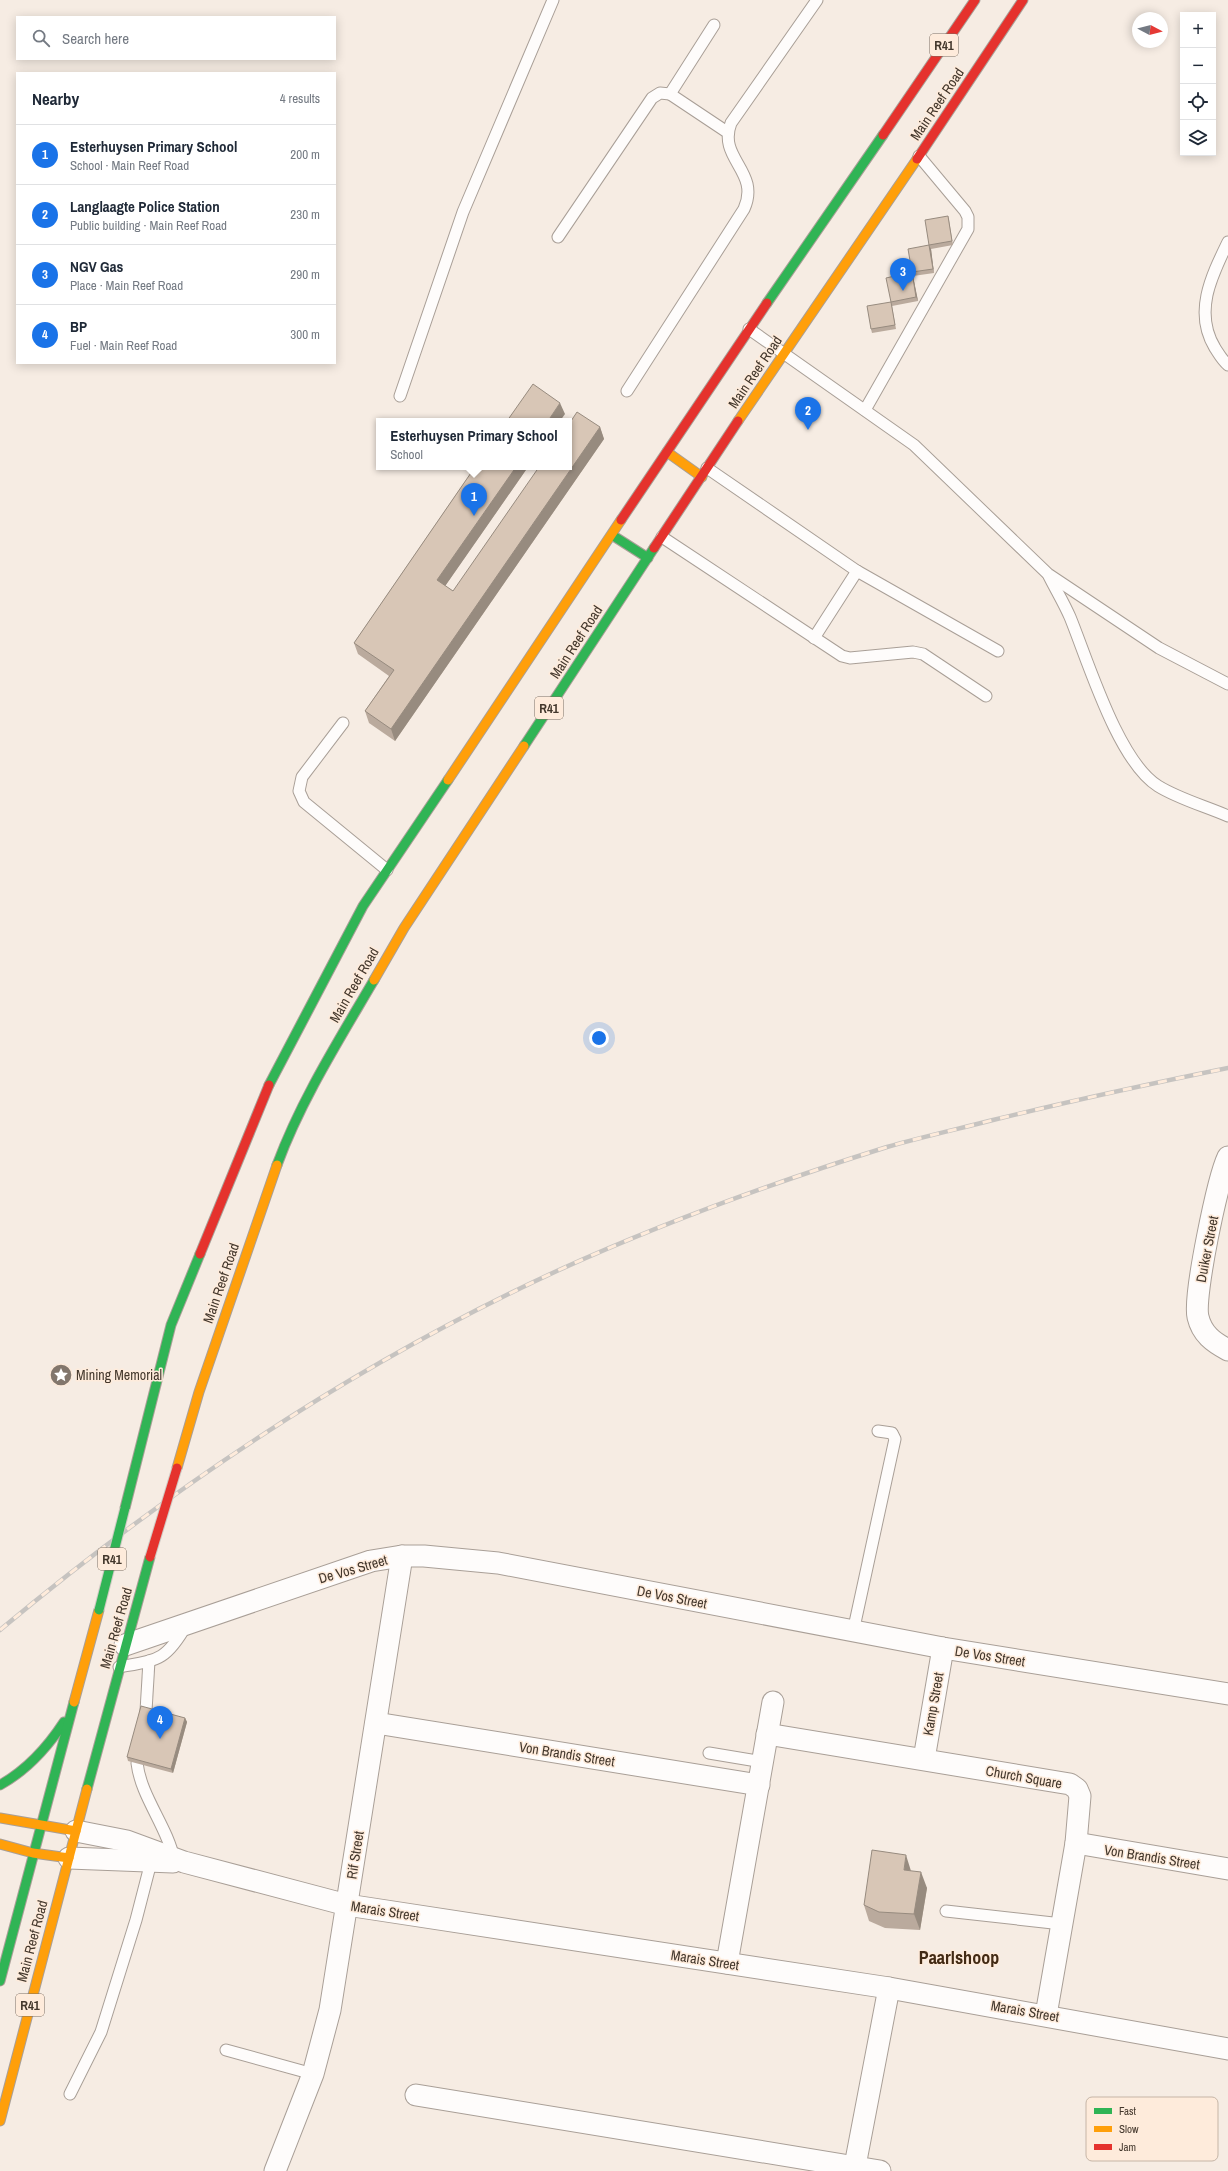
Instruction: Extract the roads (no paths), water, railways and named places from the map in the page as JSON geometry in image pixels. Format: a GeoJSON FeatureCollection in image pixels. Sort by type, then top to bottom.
{"type":"FeatureCollection","features":[{"type":"Feature","properties":{"kind":"main road","name":"Main Reef Road"},"geometry":{"type":"LineString","coordinates":[[0,1981],[40,1826],[99,1610],[171,1325],[274,1072],[363,906],[749,329],[975,0]]}},
{"type":"Feature","properties":{"kind":"main road","name":"Main Reef Road"},"geometry":{"type":"LineString","coordinates":[[0,2121],[119,1667],[150,1557],[199,1392],[259,1214],[286,1141],[325,1063],[404,928],[784,353],[919,156],[1023,0]]}},
{"type":"Feature","properties":{"kind":"main road"},"geometry":{"type":"LineString","coordinates":[[667,452],[705,472]]}},
{"type":"Feature","properties":{"kind":"main road"},"geometry":{"type":"LineString","coordinates":[[612,534],[648,558]]}},
{"type":"Feature","properties":{"kind":"main road"},"geometry":{"type":"LineString","coordinates":[[0,1785],[18,1774],[41,1752],[73,1709]]}},
{"type":"Feature","properties":{"kind":"main road"},"geometry":{"type":"LineString","coordinates":[[0,1818],[76,1831]]}},
{"type":"Feature","properties":{"kind":"main road"},"geometry":{"type":"LineString","coordinates":[[0,1844],[34,1853],[69,1858]]}},
{"type":"Feature","properties":{"kind":"main road"},"geometry":{"type":"LineString","coordinates":[[1,1941],[2,1972]]}},
{"type":"Feature","properties":{"kind":"street","name":"Duiker Street"},"geometry":{"type":"LineString","coordinates":[[1228,1157],[1220,1181],[1198,1294],[1198,1316],[1203,1330],[1213,1342],[1228,1350]]}},
{"type":"Feature","properties":{"kind":"street","name":"De Vos Street"},"geometry":{"type":"LineString","coordinates":[[125,1645],[350,1567],[386,1558],[402,1556],[439,1556],[510,1565],[853,1632],[943,1648],[1228,1694]]}},
{"type":"Feature","properties":{"kind":"street","name":"Rif Street"},"geometry":{"type":"LineString","coordinates":[[275,2171],[313,2074],[330,2010],[402,1556]]}},
{"type":"Feature","properties":{"kind":"street","name":"Kamp Street"},"geometry":{"type":"LineString","coordinates":[[924,1759],[943,1648]]}},
{"type":"Feature","properties":{"kind":"street"},"geometry":{"type":"LineString","coordinates":[[727,1963],[773,1702]]}},
{"type":"Feature","properties":{"kind":"street","name":"Von Brandis Street"},"geometry":{"type":"LineString","coordinates":[[376,1723],[759,1785]]}},
{"type":"Feature","properties":{"kind":"street","name":"Church Square"},"geometry":{"type":"LineString","coordinates":[[767,1734],[924,1759],[1074,1786],[1080,1796],[1076,1843],[1046,2015]]}},
{"type":"Feature","properties":{"kind":"street","name":"Marais Street"},"geometry":{"type":"LineString","coordinates":[[76,1831],[127,1841],[177,1861],[347,1905],[889,1988],[1046,2015],[1228,2049]]}},
{"type":"Feature","properties":{"kind":"street","name":"Von Brandis Street"},"geometry":{"type":"LineString","coordinates":[[1076,1843],[1228,1869]]}},
{"type":"Feature","properties":{"kind":"street","name":"Marais Street"},"geometry":{"type":"LineString","coordinates":[[69,1858],[151,1862],[177,1861]]}},
{"type":"Feature","properties":{"kind":"street"},"geometry":{"type":"LineString","coordinates":[[854,2169],[889,1988]]}},
{"type":"Feature","properties":{"kind":"street"},"geometry":{"type":"LineString","coordinates":[[416,2095],[854,2169],[880,2171]]}},
{"type":"Feature","properties":{"kind":"lane"},"geometry":{"type":"LineString","coordinates":[[400,396],[463,212],[552,0]]}},
{"type":"Feature","properties":{"kind":"lane"},"geometry":{"type":"LineString","coordinates":[[627,391],[747,202],[748,184],[731,152],[727,132],[731,123],[816,0]]}},
{"type":"Feature","properties":{"kind":"lane"},"geometry":{"type":"LineString","coordinates":[[670,94],[714,25]]}},
{"type":"Feature","properties":{"kind":"lane"},"geometry":{"type":"LineString","coordinates":[[558,237],[652,98],[660,93],[670,94],[727,132]]}},
{"type":"Feature","properties":{"kind":"lane"},"geometry":{"type":"LineString","coordinates":[[865,410],[968,229],[968,217],[965,211],[919,156]]}},
{"type":"Feature","properties":{"kind":"lane"},"geometry":{"type":"LineString","coordinates":[[1228,242],[1211,277],[1204,308],[1209,338],[1228,365]]}},
{"type":"Feature","properties":{"kind":"lane"},"geometry":{"type":"LineString","coordinates":[[749,329],[914,444],[1048,574],[1159,648],[1228,684]]}},
{"type":"Feature","properties":{"kind":"lane"},"geometry":{"type":"LineString","coordinates":[[705,472],[857,571],[998,651]]}},
{"type":"Feature","properties":{"kind":"lane"},"geometry":{"type":"LineString","coordinates":[[662,537],[842,656],[850,658],[913,652],[923,654],[986,696]]}},
{"type":"Feature","properties":{"kind":"lane"},"geometry":{"type":"LineString","coordinates":[[814,638],[857,571]]}},
{"type":"Feature","properties":{"kind":"lane"},"geometry":{"type":"LineString","coordinates":[[1048,574],[1069,616],[1103,701],[1126,749],[1141,772],[1158,786],[1228,816]]}},
{"type":"Feature","properties":{"kind":"lane"},"geometry":{"type":"LineString","coordinates":[[343,723],[302,777],[299,791],[304,802],[387,870]]}},
{"type":"Feature","properties":{"kind":"lane"},"geometry":{"type":"LineString","coordinates":[[853,1632],[895,1439],[892,1434],[878,1432]]}},
{"type":"Feature","properties":{"kind":"lane"},"geometry":{"type":"LineString","coordinates":[[119,1667],[149,1661],[170,1651],[187,1624]]}},
{"type":"Feature","properties":{"kind":"lane"},"geometry":{"type":"LineString","coordinates":[[146,1710],[149,1661]]}},
{"type":"Feature","properties":{"kind":"lane"},"geometry":{"type":"LineString","coordinates":[[709,1753],[763,1762]]}},
{"type":"Feature","properties":{"kind":"lane"},"geometry":{"type":"LineString","coordinates":[[137,1763],[142,1782],[177,1861]]}},
{"type":"Feature","properties":{"kind":"lane"},"geometry":{"type":"LineString","coordinates":[[70,2094],[101,2032],[136,1920],[151,1862]]}},
{"type":"Feature","properties":{"kind":"lane"},"geometry":{"type":"LineString","coordinates":[[946,1911],[1062,1924]]}},
{"type":"Feature","properties":{"kind":"lane"},"geometry":{"type":"LineString","coordinates":[[226,2050],[313,2074]]}},
{"type":"Feature","properties":{"kind":"railway"},"geometry":{"type":"LineString","coordinates":[[0,1630],[131,1527],[198,1478],[268,1432],[338,1387],[410,1346],[484,1306],[559,1270],[680,1219],[803,1174],[887,1147],[1052,1106],[1228,1068]]}},
{"type":"Feature","properties":{"kind":"place","name":"NGV Gas"},"geometry":{"type":"Point","coordinates":[903,291]}},
{"type":"Feature","properties":{"kind":"place","name":"Langlaagte Police Station"},"geometry":{"type":"Point","coordinates":[808,430]}},
{"type":"Feature","properties":{"kind":"place","name":"Esterhuysen Primary School"},"geometry":{"type":"Point","coordinates":[474,516]}},
{"type":"Feature","properties":{"kind":"place","name":"Mining Memorial"},"geometry":{"type":"Point","coordinates":[61,1375]}},
{"type":"Feature","properties":{"kind":"place","name":"BP"},"geometry":{"type":"Point","coordinates":[160,1739]}},
{"type":"Feature","properties":{"kind":"district","name":"Paarlshoop"},"geometry":{"type":"Point","coordinates":[959,1957]}}]}
